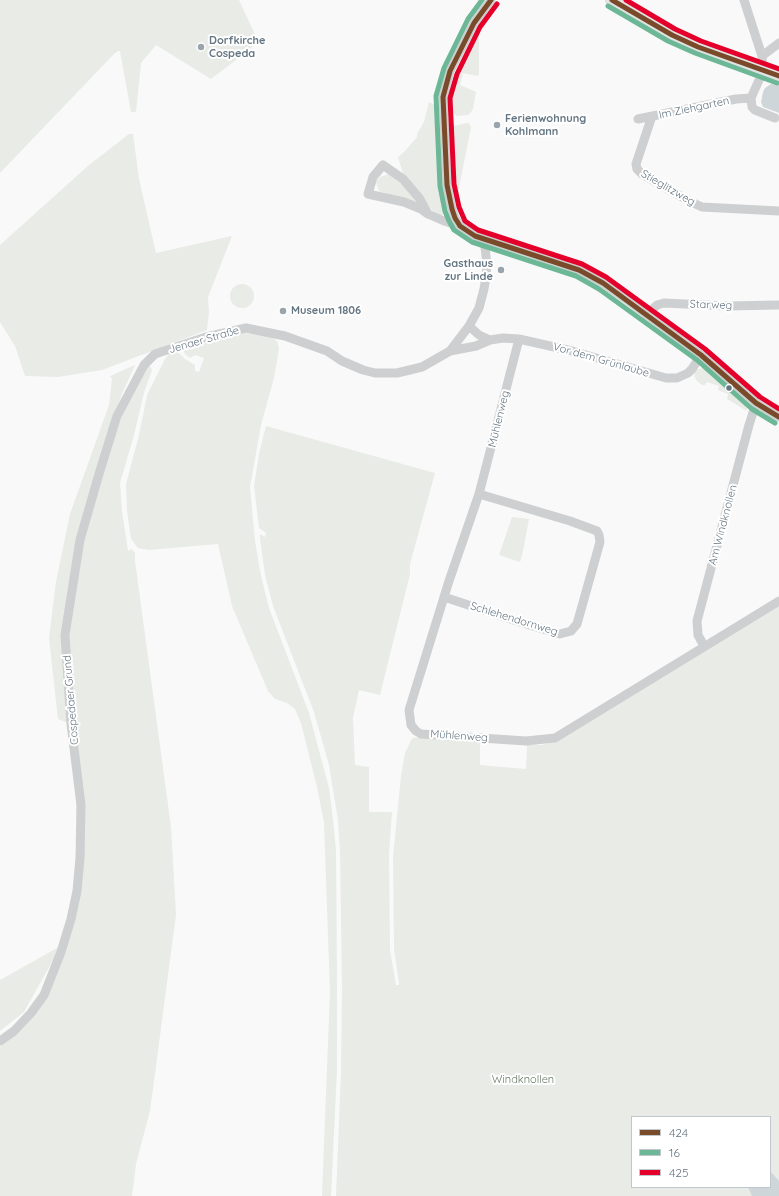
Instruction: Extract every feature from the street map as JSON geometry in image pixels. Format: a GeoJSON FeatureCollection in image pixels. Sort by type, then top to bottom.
{"type":"FeatureCollection","features":[{"type":"Feature","properties":{"kind":"street"},"geometry":{"type":"LineString","coordinates":[[460,226],[452,209],[447,185],[443,97],[450,71],[474,23],[491,0]]}},
{"type":"Feature","properties":{"kind":"street"},"geometry":{"type":"LineString","coordinates":[[612,0],[672,35],[698,47],[779,76]]}},
{"type":"Feature","properties":{"kind":"street"},"geometry":{"type":"LineString","coordinates":[[744,0],[762,56],[763,71],[751,98],[752,107],[755,110],[775,118]]}},
{"type":"Feature","properties":{"kind":"street"},"geometry":{"type":"LineString","coordinates":[[762,56],[779,43]]}},
{"type":"Feature","properties":{"kind":"street","name":"Im Ziehgarten"},"geometry":{"type":"LineString","coordinates":[[638,119],[736,99],[751,98]]}},
{"type":"Feature","properties":{"kind":"street","name":"Stieglitzweg"},"geometry":{"type":"LineString","coordinates":[[652,116],[636,164],[637,170],[642,174],[689,201],[702,206],[779,211]]}},
{"type":"Feature","properties":{"kind":"street"},"geometry":{"type":"LineString","coordinates":[[428,214],[420,200],[403,179],[383,165],[373,177],[368,194],[404,202],[428,214],[444,221],[460,226],[475,236],[579,270],[616,292],[700,355],[756,403],[768,412],[779,417]]}},
{"type":"Feature","properties":{"kind":"street","name":"Jenaer Straße"},"geometry":{"type":"LineString","coordinates":[[155,354],[206,337],[246,328],[285,336],[327,351],[342,361],[362,370],[375,373],[397,373],[414,370],[450,351],[470,326],[479,308],[484,289],[487,264],[484,239]]}},
{"type":"Feature","properties":{"kind":"street","name":"Starweg"},"geometry":{"type":"LineString","coordinates":[[646,315],[657,305],[664,303],[726,306],[779,305]]}},
{"type":"Feature","properties":{"kind":"street"},"geometry":{"type":"LineString","coordinates":[[470,326],[479,335],[490,340]]}},
{"type":"Feature","properties":{"kind":"street","name":"Vor dem Grünlaube"},"geometry":{"type":"LineString","coordinates":[[450,351],[476,346],[490,340],[503,338],[519,339],[578,353],[666,378],[677,378],[688,373],[700,355]]}},
{"type":"Feature","properties":{"kind":"street","name":"Mühlenweg"},"geometry":{"type":"LineString","coordinates":[[519,339],[479,494],[444,597],[409,710],[411,724],[416,731],[421,734],[526,741],[555,738],[779,601]]}},
{"type":"Feature","properties":{"kind":"street","name":"Cospedaer Grund"},"geometry":{"type":"LineString","coordinates":[[0,1040],[14,1031],[31,1013],[44,995],[61,952],[71,919],[77,891],[82,805],[71,724],[65,635],[80,540],[118,416],[144,365],[155,354]]}},
{"type":"Feature","properties":{"kind":"street","name":"Am Windknollen"},"geometry":{"type":"LineString","coordinates":[[704,646],[698,635],[697,621],[756,403]]}},
{"type":"Feature","properties":{"kind":"street","name":"Schlehendornweg"},"geometry":{"type":"LineString","coordinates":[[444,597],[560,634],[571,632],[578,624],[600,542],[597,531],[570,521],[479,494]]}},
{"type":"Feature","properties":{"kind":"green space"},"geometry":{"type":"Polygon","coordinates":[[[0,0],[239,0],[258,41],[249,50],[211,79],[156,45],[141,63],[136,112],[131,112],[120,51],[118,51],[0,173],[0,0]]]}},
{"type":"Feature","properties":{"kind":"green space"},"geometry":{"type":"Polygon","coordinates":[[[481,27],[479,38],[479,75],[477,76],[463,73],[460,85],[476,92],[473,109],[468,115],[457,116],[448,110],[447,99],[453,79],[464,53],[474,33],[481,27]]]}},
{"type":"Feature","properties":{"kind":"green space"},"geometry":{"type":"Polygon","coordinates":[[[429,102],[438,107],[444,183],[448,209],[447,213],[442,215],[439,215],[432,210],[403,174],[398,157],[417,137],[417,134],[424,122],[429,102]]]}},
{"type":"Feature","properties":{"kind":"green space"},"geometry":{"type":"Polygon","coordinates":[[[469,123],[471,127],[457,194],[454,193],[452,183],[449,129],[453,126],[469,123]]]}},
{"type":"Feature","properties":{"kind":"green space"},"geometry":{"type":"Polygon","coordinates":[[[129,134],[133,134],[139,179],[156,253],[232,236],[208,297],[209,312],[207,330],[102,370],[58,377],[25,376],[15,346],[0,322],[0,245],[89,165],[129,134]]]}},
{"type":"Feature","properties":{"kind":"green space"},"geometry":{"type":"Polygon","coordinates":[[[389,174],[416,197],[419,205],[379,191],[376,182],[380,177],[389,174]]]}},
{"type":"Feature","properties":{"kind":"green space"},"geometry":{"type":"Polygon","coordinates":[[[242,284],[251,287],[254,296],[251,305],[242,308],[233,305],[230,296],[233,287],[242,284]]]}},
{"type":"Feature","properties":{"kind":"green space"},"geometry":{"type":"Polygon","coordinates":[[[244,333],[270,336],[277,341],[279,349],[274,378],[261,425],[250,487],[255,541],[261,576],[269,608],[309,713],[329,788],[333,820],[336,851],[337,1069],[331,1196],[322,1196],[330,992],[324,822],[301,723],[295,709],[287,703],[275,699],[268,691],[232,606],[218,544],[149,550],[138,548],[131,539],[127,511],[126,484],[139,435],[147,395],[165,359],[169,354],[177,351],[185,359],[195,365],[195,371],[199,372],[204,358],[195,355],[190,358],[183,350],[227,336],[244,333]]]}},
{"type":"Feature","properties":{"kind":"green space"},"geometry":{"type":"Polygon","coordinates":[[[135,365],[122,394],[95,474],[63,635],[68,723],[58,719],[49,638],[56,582],[70,514],[109,405],[112,379],[110,376],[135,365]]]}},
{"type":"Feature","properties":{"kind":"green space"},"geometry":{"type":"Polygon","coordinates":[[[146,366],[150,366],[152,370],[144,393],[120,483],[122,511],[128,551],[132,549],[135,553],[171,827],[176,915],[150,1111],[136,1164],[132,1196],[0,1196],[0,1047],[34,1014],[79,892],[74,724],[69,636],[84,542],[102,477],[128,397],[146,366]]]}},
{"type":"Feature","properties":{"kind":"green space"},"geometry":{"type":"Polygon","coordinates":[[[705,367],[744,401],[747,411],[727,399],[728,394],[718,390],[719,386],[707,382],[705,385],[702,385],[696,380],[694,374],[696,370],[705,367]]]}},
{"type":"Feature","properties":{"kind":"green space","name":"Windknollen"},"geometry":{"type":"Polygon","coordinates":[[[266,426],[435,473],[410,564],[410,574],[380,695],[359,690],[353,718],[355,765],[369,767],[369,812],[392,812],[389,854],[390,950],[396,985],[399,985],[399,983],[394,949],[393,857],[401,776],[405,753],[413,738],[419,737],[480,742],[480,765],[526,769],[527,745],[541,745],[555,742],[779,605],[779,1196],[336,1196],[341,1073],[342,988],[340,850],[338,820],[329,765],[314,712],[273,606],[265,575],[260,534],[265,537],[266,533],[259,528],[254,486],[259,454],[266,426]]]}},
{"type":"Feature","properties":{"kind":"green space"},"geometry":{"type":"Polygon","coordinates":[[[512,517],[529,519],[520,562],[499,555],[512,517]]]}},
{"type":"Feature","properties":{"kind":"green space"},"geometry":{"type":"Polygon","coordinates":[[[59,947],[24,1012],[0,1031],[0,980],[59,947]]]}},
{"type":"Feature","properties":{"kind":"shaded area"},"geometry":{"type":"Polygon","coordinates":[[[771,84],[779,85],[779,113],[763,107],[761,102],[765,88],[771,84]]]}},
{"type":"Feature","properties":{"kind":"shaded area"},"geometry":{"type":"Polygon","coordinates":[[[771,1172],[779,1181],[779,1196],[752,1196],[748,1188],[771,1188],[771,1172]]]}},
{"type":"Feature","properties":{"kind":"transit line","name":"16"},"geometry":{"type":"LineString","coordinates":[[482,0],[468,19],[444,68],[436,96],[440,186],[445,211],[454,230],[472,242],[576,276],[599,289],[697,360],[752,409],[775,423]]}},
{"type":"Feature","properties":{"kind":"transit line","name":"424"},"geometry":{"type":"LineString","coordinates":[[491,0],[474,23],[450,71],[443,97],[447,185],[452,209],[460,226],[475,236],[579,270],[603,283],[701,355],[756,403],[779,417]]}},
{"type":"Feature","properties":{"kind":"transit line","name":"424"},"geometry":{"type":"LineString","coordinates":[[612,0],[672,35],[698,47],[779,76]]}},
{"type":"Feature","properties":{"kind":"transit line","name":"425"},"geometry":{"type":"LineString","coordinates":[[626,0],[675,29],[701,41],[779,69]]}},
{"type":"Feature","properties":{"kind":"transit line","name":"425"},"geometry":{"type":"LineString","coordinates":[[497,4],[480,27],[457,74],[450,98],[454,184],[459,207],[465,221],[478,230],[582,264],[606,277],[705,349],[760,397],[779,409]]}},
{"type":"Feature","properties":{"kind":"transit line","name":"16"},"geometry":{"type":"LineString","coordinates":[[608,6],[668,41],[695,53],[777,83]]}},
{"type":"Feature","properties":{"kind":"place","name":"Dorfkirche Cospeda"},"geometry":{"type":"Point","coordinates":[201,47]}},
{"type":"Feature","properties":{"kind":"place","name":"Ferienwohnung Kohlmann"},"geometry":{"type":"Point","coordinates":[497,125]}},
{"type":"Feature","properties":{"kind":"place","name":"Gasthaus zur Linde"},"geometry":{"type":"Point","coordinates":[501,270]}},
{"type":"Feature","properties":{"kind":"place","name":"Museum 1806"},"geometry":{"type":"Point","coordinates":[283,311]}}]}
